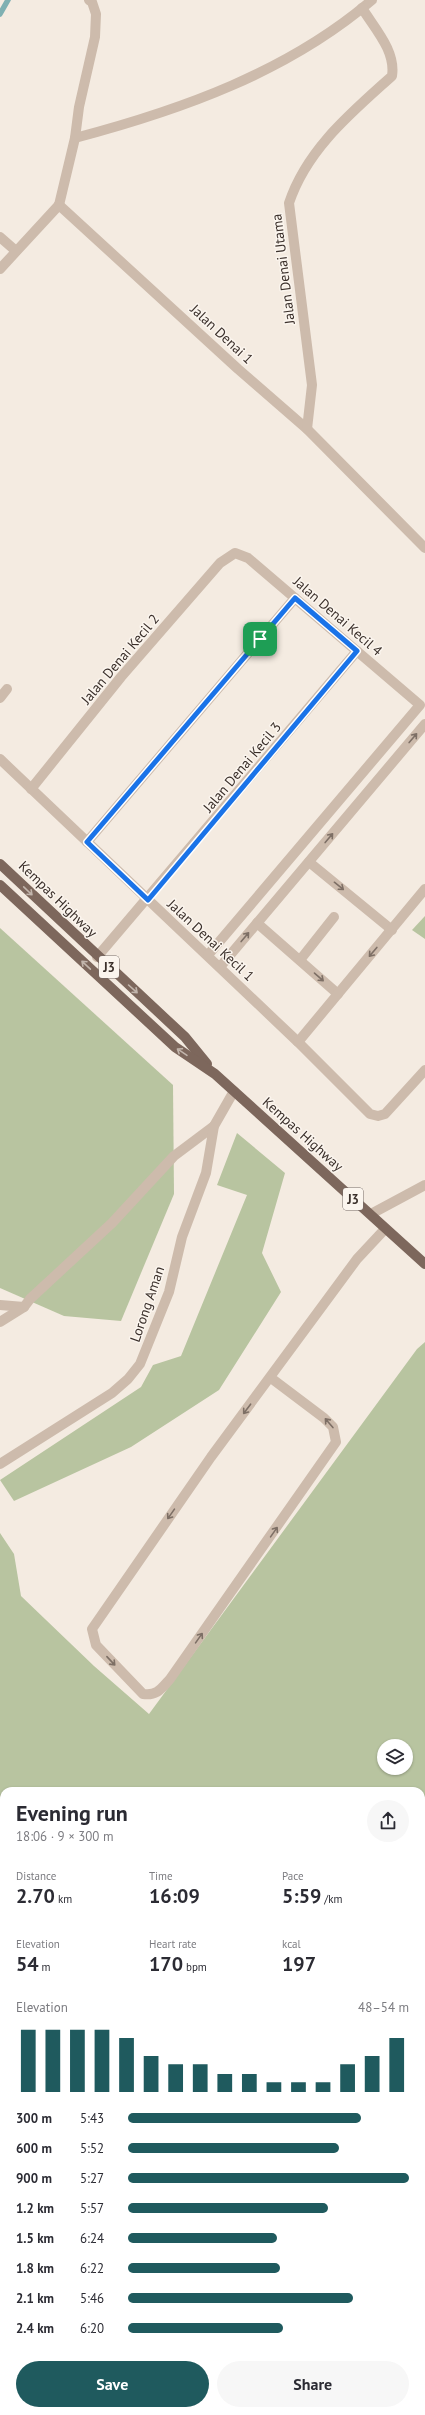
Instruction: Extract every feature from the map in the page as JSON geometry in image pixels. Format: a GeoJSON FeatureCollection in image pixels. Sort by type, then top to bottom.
{"type":"FeatureCollection","features":[{"type":"Feature","properties":{"kind":"main road","name":"Kempas Highway"},"geometry":{"type":"LineString","coordinates":[[0,864],[97,957],[185,1037],[215,1074]]}},
{"type":"Feature","properties":{"kind":"main road","name":"Kempas Highway"},"geometry":{"type":"LineString","coordinates":[[0,885],[175,1047],[215,1074],[425,1264]]}},
{"type":"Feature","properties":{"kind":"street"},"geometry":{"type":"LineString","coordinates":[[75,138],[140,121],[244,81],[323,38],[372,0]]}},
{"type":"Feature","properties":{"kind":"street"},"geometry":{"type":"LineString","coordinates":[[0,269],[59,205],[75,138],[79,107],[95,37],[96,14],[92,1]]}},
{"type":"Feature","properties":{"kind":"street","name":"Jalan Denai Utama"},"geometry":{"type":"LineString","coordinates":[[307,429],[312,385],[289,203],[296,181],[317,149],[346,118],[392,76],[394,65],[390,53],[362,8]]}},
{"type":"Feature","properties":{"kind":"street","name":"Jalan Denai 1"},"geometry":{"type":"LineString","coordinates":[[59,205],[238,369],[307,429],[424,546]]}},
{"type":"Feature","properties":{"kind":"street"},"geometry":{"type":"LineString","coordinates":[[0,237],[16,250]]}},
{"type":"Feature","properties":{"kind":"street","name":"Jalan Denai Kecil 4"},"geometry":{"type":"LineString","coordinates":[[208,955],[420,705],[248,558],[235,553]]}},
{"type":"Feature","properties":{"kind":"street","name":"Jalan Denai Kecil 2"},"geometry":{"type":"LineString","coordinates":[[31,789],[121,677],[220,563],[235,553]]}},
{"type":"Feature","properties":{"kind":"street"},"geometry":{"type":"LineString","coordinates":[[87,842],[295,598]]}},
{"type":"Feature","properties":{"kind":"street","name":"Jalan Denai Kecil 3"},"geometry":{"type":"LineString","coordinates":[[97,957],[148,900],[357,651]]}},
{"type":"Feature","properties":{"kind":"street"},"geometry":{"type":"LineString","coordinates":[[0,698],[7,689]]}},
{"type":"Feature","properties":{"kind":"street"},"geometry":{"type":"LineString","coordinates":[[220,967],[425,724]]}},
{"type":"Feature","properties":{"kind":"street","name":"Jalan Denai Kecil 1"},"geometry":{"type":"LineString","coordinates":[[0,759],[208,955],[370,1114],[378,1116],[385,1114],[425,1070]]}},
{"type":"Feature","properties":{"kind":"street"},"geometry":{"type":"LineString","coordinates":[[309,862],[392,930]]}},
{"type":"Feature","properties":{"kind":"street"},"geometry":{"type":"LineString","coordinates":[[298,1042],[425,889]]}},
{"type":"Feature","properties":{"kind":"street"},"geometry":{"type":"LineString","coordinates":[[300,960],[334,917]]}},
{"type":"Feature","properties":{"kind":"street"},"geometry":{"type":"LineString","coordinates":[[257,923],[338,994]]}},
{"type":"Feature","properties":{"kind":"street","name":"Lorong Aman"},"geometry":{"type":"LineString","coordinates":[[0,1464],[112,1393],[128,1379],[140,1364],[169,1292],[182,1237],[206,1173],[214,1126],[234,1091]]}},
{"type":"Feature","properties":{"kind":"street"},"geometry":{"type":"LineString","coordinates":[[0,1322],[24,1307],[30,1299],[112,1223],[174,1156],[214,1126]]}},
{"type":"Feature","properties":{"kind":"street"},"geometry":{"type":"LineString","coordinates":[[371,1214],[425,1185]]}},
{"type":"Feature","properties":{"kind":"street"},"geometry":{"type":"LineString","coordinates":[[271,1378],[324,1418],[333,1427],[336,1442],[160,1691],[152,1695],[143,1694],[96,1644],[92,1629],[211,1457],[271,1378],[357,1259],[386,1229]]}},
{"type":"Feature","properties":{"kind":"street"},"geometry":{"type":"LineString","coordinates":[[0,1305],[24,1307]]}},
{"type":"Feature","properties":{"kind":"green space"},"geometry":{"type":"Polygon","coordinates":[[[425,916],[425,939],[412,930],[425,916]]]}},
{"type":"Feature","properties":{"kind":"green space"},"geometry":{"type":"Polygon","coordinates":[[[0,928],[173,1085],[174,1194],[121,1321],[64,1316],[0,1288],[0,928]]]}},
{"type":"Feature","properties":{"kind":"green space"},"geometry":{"type":"Polygon","coordinates":[[[237,1133],[285,1173],[262,1253],[281,1292],[219,1390],[131,1447],[14,1501],[0,1480],[141,1387],[153,1365],[181,1356],[247,1195],[217,1185],[237,1133]]]}},
{"type":"Feature","properties":{"kind":"green space"},"geometry":{"type":"Polygon","coordinates":[[[425,1342],[425,1787],[0,1787],[0,1533],[14,1554],[21,1596],[94,1666],[149,1714],[417,1349],[425,1342]]]}},
{"type":"Feature","properties":{"kind":"waterway"},"geometry":{"type":"LineString","coordinates":[[0,14],[8,0]]}},
{"type":"Feature","properties":{"kind":"route"},"geometry":{"type":"LineString","coordinates":[[295,598],[357,651],[148,900],[87,842],[260,639],[295,598]]}}]}
